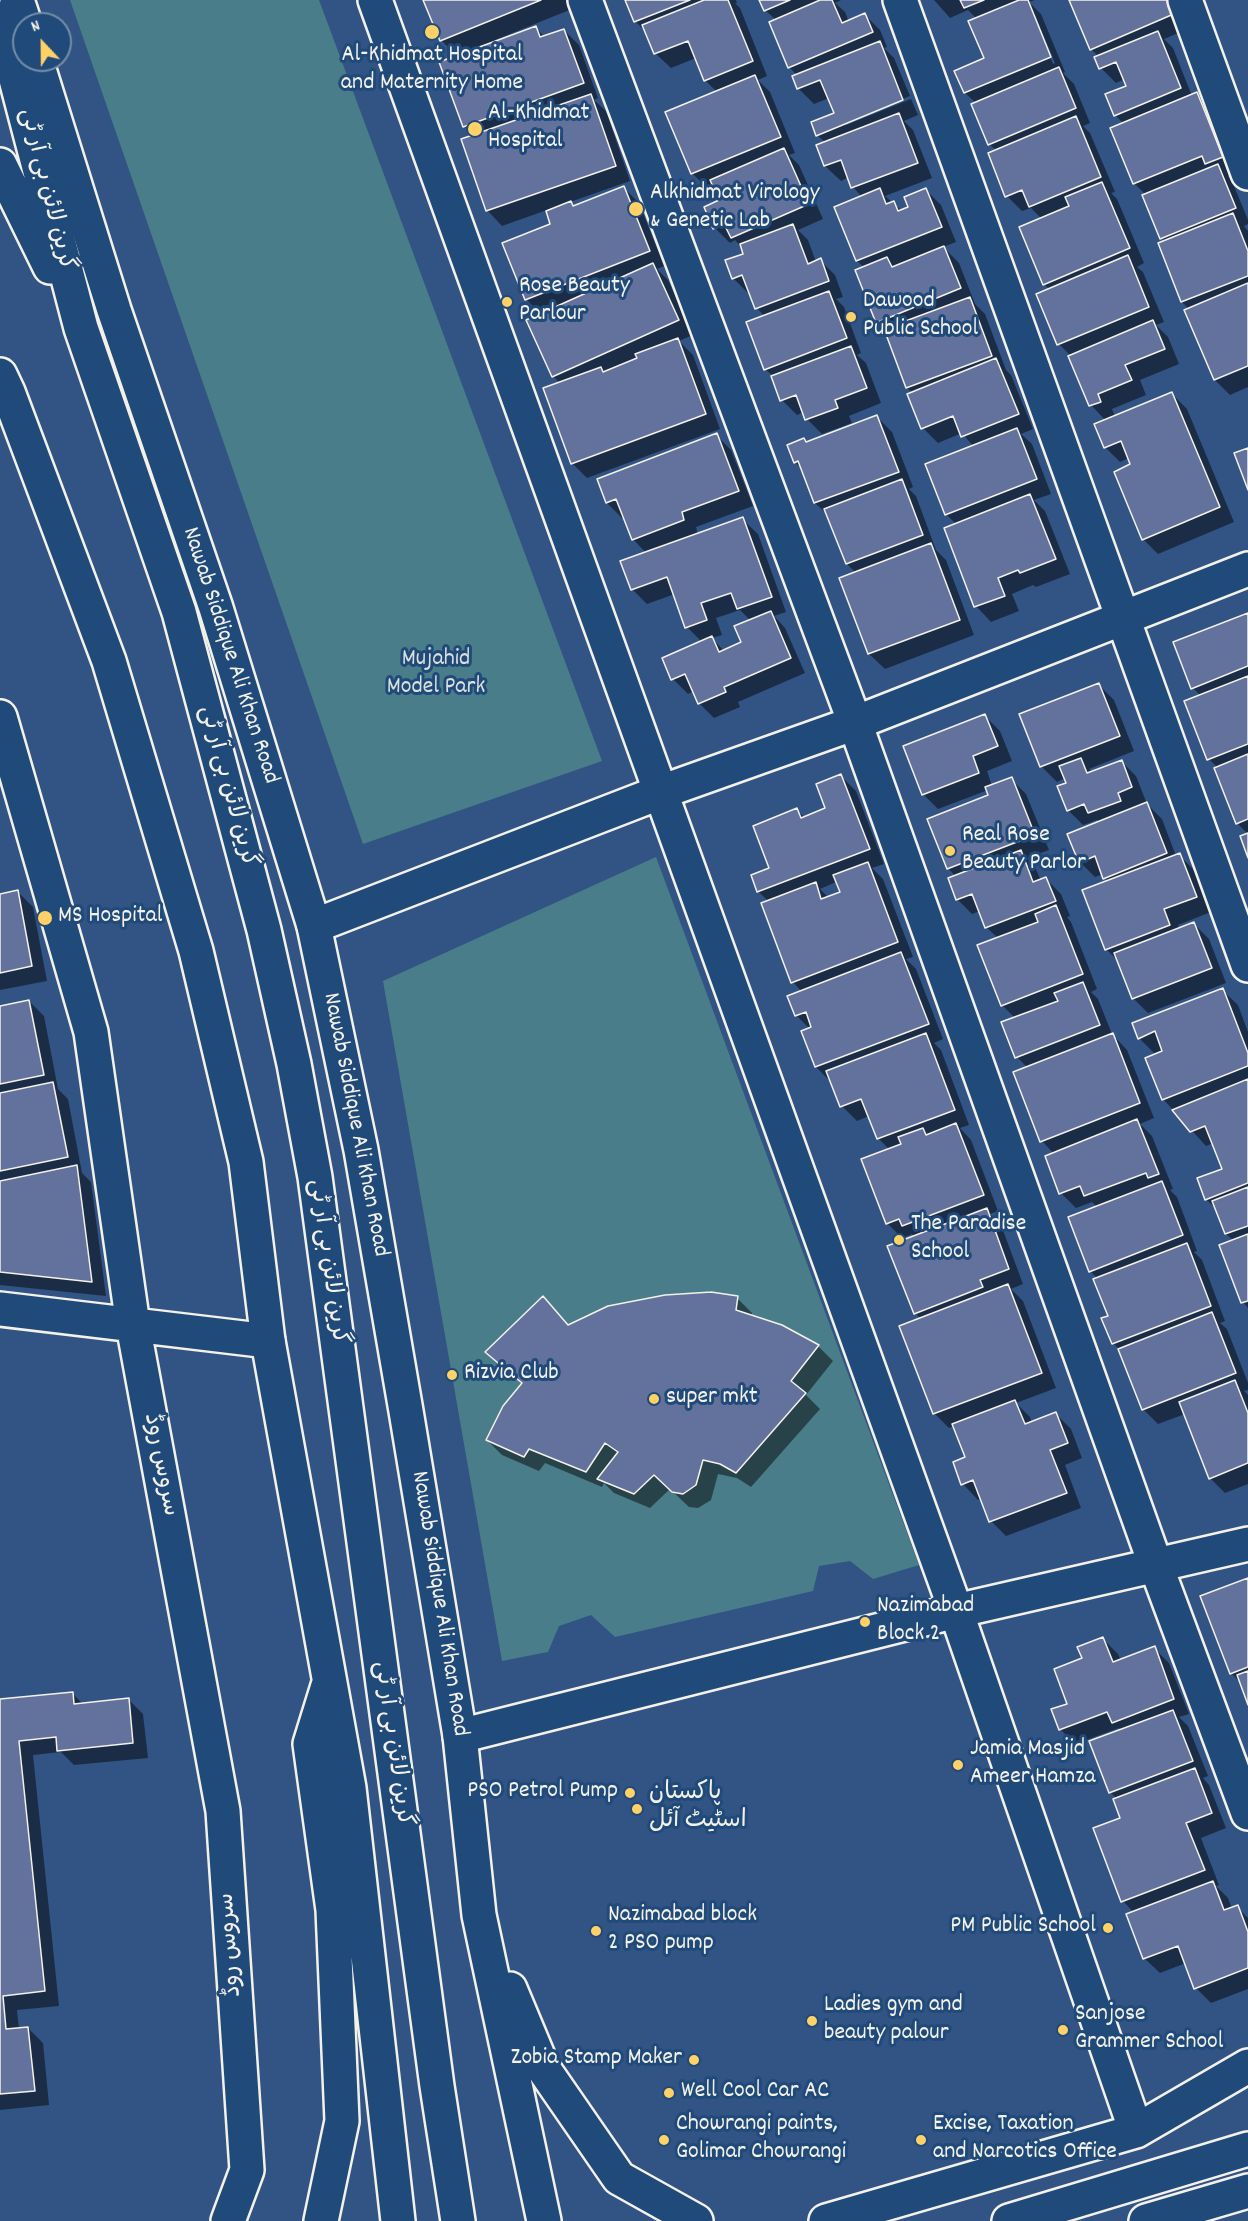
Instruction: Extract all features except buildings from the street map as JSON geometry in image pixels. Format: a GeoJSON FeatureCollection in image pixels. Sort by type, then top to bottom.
{"type":"FeatureCollection","features":[{"type":"Feature","properties":{"kind":"street"},"geometry":{"type":"LineString","coordinates":[[375,0],[956,1611],[1136,2131]]}},
{"type":"Feature","properties":{"kind":"street"},"geometry":{"type":"LineString","coordinates":[[585,0],[855,723],[1156,1566],[1248,1813]]}},
{"type":"Feature","properties":{"kind":"street"},"geometry":{"type":"LineString","coordinates":[[900,0],[1248,965]]}},
{"type":"Feature","properties":{"kind":"street"},"geometry":{"type":"LineString","coordinates":[[1185,0],[1248,173]]}},
{"type":"Feature","properties":{"kind":"street","name":"گرین لائن بی آر ٹی"},"geometry":{"type":"LineString","coordinates":[[0,18],[81,328],[179,612],[264,930],[294,1064],[311,1157],[437,2086],[458,2221]]}},
{"type":"Feature","properties":{"kind":"street","name":"Nawab Siddique Ali Khan Road"},"geometry":{"type":"LineString","coordinates":[[40,72],[114,310],[216,608],[314,926],[362,1150],[460,1736],[479,1915],[544,2221]]}},
{"type":"Feature","properties":{"kind":"street","name":"گرین لائن بی آر ٹی"},"geometry":{"type":"LineString","coordinates":[[0,165],[81,328]]}},
{"type":"Feature","properties":{"kind":"street"},"geometry":{"type":"LineString","coordinates":[[0,375],[109,662],[196,951],[246,1162],[268,1341],[349,1788],[398,2221]]}},
{"type":"Feature","properties":{"kind":"street"},"geometry":{"type":"LineString","coordinates":[[314,926],[661,792],[855,723],[1248,569]]}},
{"type":"Feature","properties":{"kind":"street","name":"سروس روڈ"},"geometry":{"type":"LineString","coordinates":[[0,717],[91,1032],[133,1325],[223,1811],[247,2170],[228,2221]]}},
{"type":"Feature","properties":{"kind":"street"},"geometry":{"type":"LineString","coordinates":[[0,1309],[268,1341]]}},
{"type":"Feature","properties":{"kind":"street"},"geometry":{"type":"LineString","coordinates":[[460,1736],[956,1611],[1248,1544]]}},
{"type":"Feature","properties":{"kind":"street"},"geometry":{"type":"LineString","coordinates":[[321,2221],[342,2121],[333,1910],[310,1744],[330,1680]]}},
{"type":"Feature","properties":{"kind":"street"},"geometry":{"type":"LineString","coordinates":[[479,1915],[543,2068],[619,2178],[696,2221]]}},
{"type":"Feature","properties":{"kind":"street"},"geometry":{"type":"LineString","coordinates":[[826,2221],[1136,2131],[1248,2066]]}},
{"type":"Feature","properties":{"kind":"street"},"geometry":{"type":"LineString","coordinates":[[1010,2221],[1248,2149]]}},
{"type":"Feature","properties":{"kind":"street"},"geometry":{"type":"LineString","coordinates":[[1146,2221],[1248,2192]]}},
{"type":"Feature","properties":{"kind":"green space","name":"Mujahid Model Park"},"geometry":{"type":"Polygon","coordinates":[[[70,0],[319,0],[602,761],[363,844],[70,0]]]}},
{"type":"Feature","properties":{"kind":"green space"},"geometry":{"type":"Polygon","coordinates":[[[656,857],[919,1565],[873,1579],[850,1561],[819,1566],[813,1591],[615,1637],[591,1615],[559,1626],[548,1652],[502,1661],[383,981],[656,857]]]}},
{"type":"Feature","properties":{"kind":"place","name":"Al-Khidmat Hospital and Maternity Home"},"geometry":{"type":"Point","coordinates":[432,32]}},
{"type":"Feature","properties":{"kind":"place","name":"Al-Khidmat Hospital"},"geometry":{"type":"Point","coordinates":[475,129]}},
{"type":"Feature","properties":{"kind":"place","name":"Alkhidmat Virology & Genetic Lab"},"geometry":{"type":"Point","coordinates":[636,209]}},
{"type":"Feature","properties":{"kind":"place","name":"Rose Beauty Parlour"},"geometry":{"type":"Point","coordinates":[507,302]}},
{"type":"Feature","properties":{"kind":"place","name":"Dawood Public School"},"geometry":{"type":"Point","coordinates":[851,317]}},
{"type":"Feature","properties":{"kind":"place","name":"Real Rose Beauty Parlor"},"geometry":{"type":"Point","coordinates":[950,851]}},
{"type":"Feature","properties":{"kind":"place","name":"MS Hospital"},"geometry":{"type":"Point","coordinates":[45,918]}},
{"type":"Feature","properties":{"kind":"place","name":"The Paradise School"},"geometry":{"type":"Point","coordinates":[899,1240]}},
{"type":"Feature","properties":{"kind":"place","name":"Rizvia Club"},"geometry":{"type":"Point","coordinates":[452,1375]}},
{"type":"Feature","properties":{"kind":"place","name":"super mkt"},"geometry":{"type":"Point","coordinates":[654,1399]}},
{"type":"Feature","properties":{"kind":"place","name":"Nazimabad Block 2"},"geometry":{"type":"Point","coordinates":[865,1622]}},
{"type":"Feature","properties":{"kind":"place","name":"Jamia Masjid Ameer Hamza"},"geometry":{"type":"Point","coordinates":[958,1765]}},
{"type":"Feature","properties":{"kind":"place","name":"PSO Petrol Pump"},"geometry":{"type":"Point","coordinates":[630,1793]}},
{"type":"Feature","properties":{"kind":"place","name":"پاکستان اسٹیٹ آئل"},"geometry":{"type":"Point","coordinates":[637,1809]}},
{"type":"Feature","properties":{"kind":"place","name":"PM Public School"},"geometry":{"type":"Point","coordinates":[1108,1928]}},
{"type":"Feature","properties":{"kind":"place","name":"Nazimabad block 2 PSO pump"},"geometry":{"type":"Point","coordinates":[596,1931]}},
{"type":"Feature","properties":{"kind":"place","name":"Ladies gym and beauty palour"},"geometry":{"type":"Point","coordinates":[812,2021]}},
{"type":"Feature","properties":{"kind":"place","name":"Sanjose Grammer School"},"geometry":{"type":"Point","coordinates":[1063,2030]}},
{"type":"Feature","properties":{"kind":"place","name":"Zobia Stamp Maker"},"geometry":{"type":"Point","coordinates":[694,2060]}},
{"type":"Feature","properties":{"kind":"place","name":"Well Cool Car AC"},"geometry":{"type":"Point","coordinates":[669,2093]}},
{"type":"Feature","properties":{"kind":"place","name":"Chowrangi paints, Golimar Chowrangi"},"geometry":{"type":"Point","coordinates":[664,2140]}},
{"type":"Feature","properties":{"kind":"place","name":"Excise, Taxation and Narcotics Office"},"geometry":{"type":"Point","coordinates":[921,2140]}}]}
